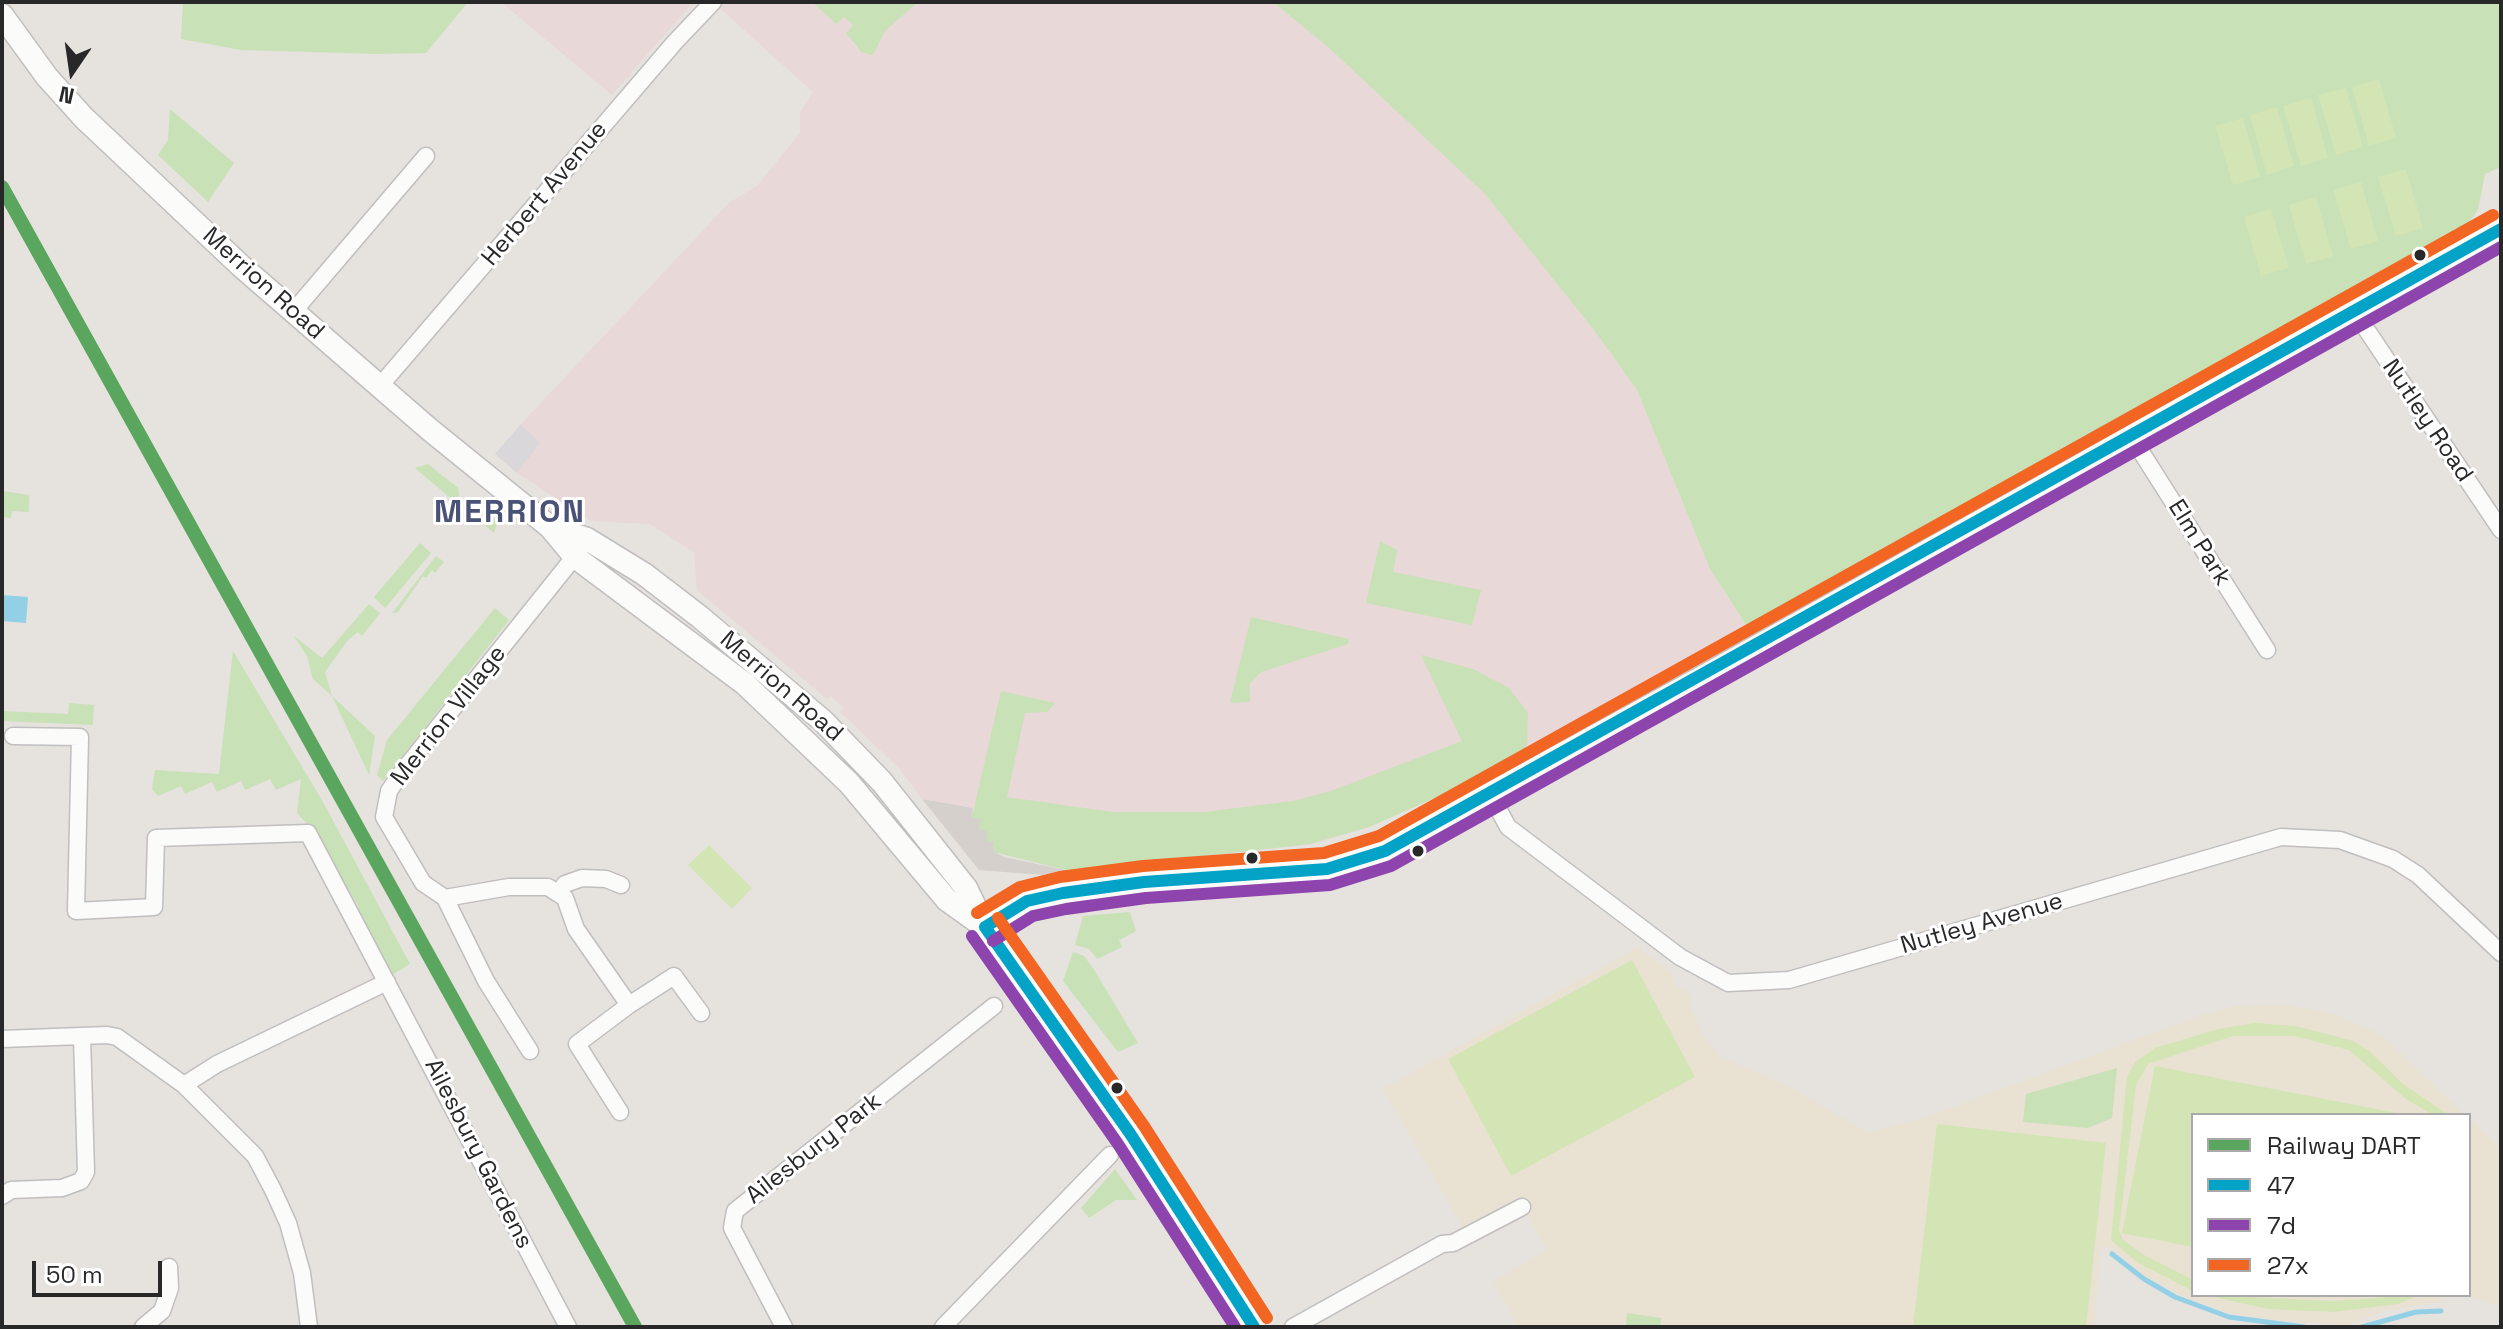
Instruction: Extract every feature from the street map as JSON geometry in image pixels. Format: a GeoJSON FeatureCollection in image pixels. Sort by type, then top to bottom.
{"type":"FeatureCollection","features":[{"type":"Feature","properties":{"kind":"main road","name":"Merrion Road"},"geometry":{"type":"LineString","coordinates":[[2,15],[47,77],[84,118],[293,312],[379,387],[739,678],[862,798],[947,900],[985,927]]}},
{"type":"Feature","properties":{"kind":"main road"},"geometry":{"type":"LineString","coordinates":[[985,927],[1027,901],[1063,893],[1156,881],[1327,869],[1355,862],[1413,837],[2501,229]]}},
{"type":"Feature","properties":{"kind":"main road","name":"Merrion Road"},"geometry":{"type":"LineString","coordinates":[[581,548],[644,574],[740,648],[823,721],[882,782],[962,881],[985,927],[1131,1135],[1254,1327]]}},
{"type":"Feature","properties":{"kind":"main road"},"geometry":{"type":"LineString","coordinates":[[862,798],[882,782]]}},
{"type":"Feature","properties":{"kind":"street","name":"Herbert Avenue"},"geometry":{"type":"LineString","coordinates":[[379,387],[675,42],[713,2]]}},
{"type":"Feature","properties":{"kind":"street"},"geometry":{"type":"LineString","coordinates":[[293,312],[426,156]]}},
{"type":"Feature","properties":{"kind":"street","name":"Nutley Road"},"geometry":{"type":"LineString","coordinates":[[2354,311],[2501,530]]}},
{"type":"Feature","properties":{"kind":"street","name":"Elm Park"},"geometry":{"type":"LineString","coordinates":[[2131,436],[2267,650]]}},
{"type":"Feature","properties":{"kind":"street","name":"Merrion Village"},"geometry":{"type":"LineString","coordinates":[[530,1051],[486,981],[445,898],[423,883],[384,817],[389,791],[581,548]]}},
{"type":"Feature","properties":{"kind":"street","name":"Ailesbury Gardens"},"geometry":{"type":"LineString","coordinates":[[13,736],[80,737],[76,911],[154,907],[156,838],[308,833],[568,1327]]}},
{"type":"Feature","properties":{"kind":"street","name":"Nutley Avenue"},"geometry":{"type":"LineString","coordinates":[[1490,794],[1508,827],[1680,957],[1728,983],[1789,980],[2281,837],[2340,840],[2393,859],[2418,875],[2501,953]]}},
{"type":"Feature","properties":{"kind":"street"},"geometry":{"type":"LineString","coordinates":[[558,893],[565,884],[582,878],[606,879],[621,885]]}},
{"type":"Feature","properties":{"kind":"street"},"geometry":{"type":"LineString","coordinates":[[445,898],[509,887],[548,887],[565,898],[576,929],[629,1005]]}},
{"type":"Feature","properties":{"kind":"street"},"geometry":{"type":"LineString","coordinates":[[620,1112],[577,1044],[674,976],[701,1013]]}},
{"type":"Feature","properties":{"kind":"street"},"geometry":{"type":"LineString","coordinates":[[184,1085],[217,1064],[387,982]]}},
{"type":"Feature","properties":{"kind":"street","name":"Ailesbury Park"},"geometry":{"type":"LineString","coordinates":[[784,1327],[732,1228],[735,1211],[994,1006]]}},
{"type":"Feature","properties":{"kind":"street"},"geometry":{"type":"LineString","coordinates":[[2,1196],[11,1190],[62,1188],[81,1181],[86,1172],[82,1037]]}},
{"type":"Feature","properties":{"kind":"street"},"geometry":{"type":"LineString","coordinates":[[2,1039],[117,1037],[184,1085],[255,1156],[273,1190],[288,1223],[302,1273],[309,1327]]}},
{"type":"Feature","properties":{"kind":"street"},"geometry":{"type":"LineString","coordinates":[[943,1327],[1110,1155]]}},
{"type":"Feature","properties":{"kind":"street"},"geometry":{"type":"LineString","coordinates":[[1293,1327],[1442,1244],[1453,1243],[1522,1207]]}},
{"type":"Feature","properties":{"kind":"street"},"geometry":{"type":"LineString","coordinates":[[143,1327],[162,1311],[170,1288],[169,1267]]}},
{"type":"Feature","properties":{"kind":"shaded area"},"geometry":{"type":"Polygon","coordinates":[[[501,2],[693,2],[612,95],[501,2]]]}},
{"type":"Feature","properties":{"kind":"shaded area"},"geometry":{"type":"Polygon","coordinates":[[[713,2],[812,2],[836,24],[843,16],[853,26],[846,33],[860,52],[918,2],[1273,2],[1328,47],[1485,194],[1594,330],[1637,390],[1710,569],[1748,628],[1603,712],[1592,712],[1464,785],[1369,827],[1313,844],[1070,871],[973,808],[922,799],[899,768],[840,712],[844,708],[831,696],[827,699],[697,590],[694,552],[650,524],[591,521],[517,473],[540,443],[521,424],[729,203],[757,186],[800,133],[800,113],[813,92],[713,2]]]}},
{"type":"Feature","properties":{"kind":"shaded area"},"geometry":{"type":"Polygon","coordinates":[[[521,424],[541,443],[517,473],[495,454],[521,424]]]}},
{"type":"Feature","properties":{"kind":"shaded area"},"geometry":{"type":"Polygon","coordinates":[[[922,799],[973,808],[972,817],[980,819],[979,829],[987,831],[986,840],[994,842],[993,851],[1004,857],[1070,871],[1043,875],[979,870],[922,799]]]}},
{"type":"Feature","properties":{"kind":"shaded area"},"geometry":{"type":"Polygon","coordinates":[[[1638,947],[1673,975],[1676,986],[1693,996],[1690,1006],[1702,1032],[1720,1056],[1794,1089],[1868,1133],[1926,1117],[2199,1016],[2236,1006],[2287,1005],[2334,1014],[2382,1035],[2463,1113],[2191,1113],[2191,1297],[2444,1297],[2441,1301],[2384,1311],[2347,1325],[2272,1320],[2230,1313],[2178,1294],[2139,1272],[2113,1248],[2101,1246],[2094,1327],[1519,1327],[1493,1282],[1547,1249],[1519,1200],[1465,1231],[1383,1089],[1638,947]]]}},
{"type":"Feature","properties":{"kind":"shaded area"},"geometry":{"type":"Polygon","coordinates":[[[2471,1120],[2501,1149],[2501,1306],[2471,1296],[2471,1120]]]}},
{"type":"Feature","properties":{"kind":"green space"},"geometry":{"type":"Polygon","coordinates":[[[183,2],[468,2],[426,53],[376,54],[241,50],[181,39],[183,2]]]}},
{"type":"Feature","properties":{"kind":"green space"},"geometry":{"type":"Polygon","coordinates":[[[812,2],[918,2],[885,31],[873,55],[861,52],[846,33],[853,25],[844,17],[836,24],[812,2]]]}},
{"type":"Feature","properties":{"kind":"green space"},"geometry":{"type":"Polygon","coordinates":[[[1273,2],[2501,2],[2501,167],[2485,174],[2478,210],[2460,234],[1748,628],[1710,569],[1637,390],[1594,330],[1485,194],[1328,47],[1273,2]]]}},
{"type":"Feature","properties":{"kind":"green space"},"geometry":{"type":"Polygon","coordinates":[[[2379,79],[2396,138],[2369,146],[2352,87],[2379,79]]]}},
{"type":"Feature","properties":{"kind":"green space"},"geometry":{"type":"Polygon","coordinates":[[[2346,88],[2363,147],[2336,155],[2318,95],[2346,88]]]}},
{"type":"Feature","properties":{"kind":"green space"},"geometry":{"type":"Polygon","coordinates":[[[2311,98],[2328,158],[2301,166],[2283,106],[2311,98]]]}},
{"type":"Feature","properties":{"kind":"green space"},"geometry":{"type":"Polygon","coordinates":[[[2277,107],[2294,166],[2267,175],[2250,115],[2277,107]]]}},
{"type":"Feature","properties":{"kind":"green space"},"geometry":{"type":"Polygon","coordinates":[[[170,109],[234,163],[208,202],[158,155],[168,140],[170,109]]]}},
{"type":"Feature","properties":{"kind":"green space"},"geometry":{"type":"Polygon","coordinates":[[[2243,118],[2260,177],[2233,185],[2215,126],[2243,118]]]}},
{"type":"Feature","properties":{"kind":"green space"},"geometry":{"type":"Polygon","coordinates":[[[2406,169],[2423,228],[2396,236],[2378,177],[2406,169]]]}},
{"type":"Feature","properties":{"kind":"green space"},"geometry":{"type":"Polygon","coordinates":[[[2361,182],[2378,241],[2351,249],[2333,190],[2361,182]]]}},
{"type":"Feature","properties":{"kind":"green space"},"geometry":{"type":"Polygon","coordinates":[[[2316,197],[2333,256],[2306,264],[2289,205],[2316,197]]]}},
{"type":"Feature","properties":{"kind":"green space"},"geometry":{"type":"Polygon","coordinates":[[[2271,209],[2289,268],[2261,276],[2244,217],[2271,209]]]}},
{"type":"Feature","properties":{"kind":"green space"},"geometry":{"type":"Polygon","coordinates":[[[428,464],[458,488],[459,495],[454,501],[415,468],[428,464]]]}},
{"type":"Feature","properties":{"kind":"green space"},"geometry":{"type":"Polygon","coordinates":[[[2,491],[29,495],[29,512],[12,511],[11,518],[2,517],[2,491]]]}},
{"type":"Feature","properties":{"kind":"green space"},"geometry":{"type":"Polygon","coordinates":[[[464,499],[470,499],[498,521],[494,533],[459,504],[464,499]]]}},
{"type":"Feature","properties":{"kind":"green space"},"geometry":{"type":"Polygon","coordinates":[[[1380,541],[1397,550],[1393,572],[1481,590],[1472,625],[1366,603],[1380,541]]]}},
{"type":"Feature","properties":{"kind":"green space"},"geometry":{"type":"Polygon","coordinates":[[[420,543],[431,553],[385,608],[374,597],[420,543]]]}},
{"type":"Feature","properties":{"kind":"green space"},"geometry":{"type":"Polygon","coordinates":[[[436,556],[444,562],[435,573],[432,570],[426,578],[423,576],[398,612],[392,613],[436,556]]]}},
{"type":"Feature","properties":{"kind":"green space"},"geometry":{"type":"Polygon","coordinates":[[[369,604],[380,613],[362,636],[358,632],[348,640],[325,672],[332,696],[313,679],[307,656],[294,636],[322,658],[369,604]]]}},
{"type":"Feature","properties":{"kind":"green space"},"geometry":{"type":"Polygon","coordinates":[[[495,608],[509,620],[383,781],[377,775],[387,740],[495,608]]]}},
{"type":"Feature","properties":{"kind":"green space"},"geometry":{"type":"Polygon","coordinates":[[[1251,617],[1349,639],[1348,644],[1261,672],[1250,683],[1250,702],[1230,703],[1251,617]]]}},
{"type":"Feature","properties":{"kind":"green space"},"geometry":{"type":"Polygon","coordinates":[[[233,651],[323,802],[410,964],[392,975],[355,910],[359,907],[310,827],[297,813],[301,779],[276,790],[270,779],[245,790],[241,781],[217,792],[212,782],[185,794],[181,786],[158,796],[152,789],[155,770],[219,774],[233,651]]]}},
{"type":"Feature","properties":{"kind":"green space"},"geometry":{"type":"Polygon","coordinates":[[[1421,655],[1473,669],[1509,688],[1528,713],[1527,745],[1523,752],[1464,785],[1369,827],[1310,844],[1070,871],[993,852],[972,817],[1001,691],[1055,703],[1047,712],[1025,713],[1007,797],[1112,812],[1204,812],[1293,801],[1331,791],[1462,741],[1421,655]]]}},
{"type":"Feature","properties":{"kind":"green space"},"geometry":{"type":"Polygon","coordinates":[[[332,696],[375,736],[369,775],[332,696]]]}},
{"type":"Feature","properties":{"kind":"green space"},"geometry":{"type":"Polygon","coordinates":[[[69,703],[94,705],[93,725],[2,721],[2,711],[68,714],[69,703]]]}},
{"type":"Feature","properties":{"kind":"green space"},"geometry":{"type":"Polygon","coordinates":[[[709,845],[752,888],[732,909],[688,865],[709,845]]]}},
{"type":"Feature","properties":{"kind":"green space"},"geometry":{"type":"Polygon","coordinates":[[[1130,912],[1136,931],[1119,940],[1122,947],[1097,959],[1089,949],[1075,945],[1083,916],[1130,912]]]}},
{"type":"Feature","properties":{"kind":"green space"},"geometry":{"type":"Polygon","coordinates":[[[1073,952],[1084,956],[1093,968],[1138,1043],[1118,1052],[1063,981],[1073,952]]]}},
{"type":"Feature","properties":{"kind":"green space"},"geometry":{"type":"Polygon","coordinates":[[[1632,960],[1695,1077],[1511,1176],[1448,1059],[1632,960]]]}},
{"type":"Feature","properties":{"kind":"green space"},"geometry":{"type":"Polygon","coordinates":[[[2255,1023],[2296,1026],[2353,1041],[2368,1050],[2403,1084],[2446,1113],[2430,1113],[2406,1099],[2349,1050],[2294,1036],[2233,1036],[2148,1064],[2136,1085],[2119,1230],[2123,1240],[2144,1255],[2191,1279],[2191,1290],[2138,1263],[2111,1240],[2127,1077],[2135,1062],[2155,1048],[2218,1029],[2255,1023]]]}},
{"type":"Feature","properties":{"kind":"green space"},"geometry":{"type":"Polygon","coordinates":[[[2155,1066],[2397,1113],[2191,1113],[2191,1247],[2122,1233],[2155,1066]]]}},
{"type":"Feature","properties":{"kind":"green space"},"geometry":{"type":"Polygon","coordinates":[[[2117,1068],[2112,1118],[2088,1128],[2023,1122],[2026,1094],[2117,1068]]]}},
{"type":"Feature","properties":{"kind":"green space"},"geometry":{"type":"Polygon","coordinates":[[[1937,1124],[2106,1143],[2086,1327],[1913,1327],[1937,1124]]]}},
{"type":"Feature","properties":{"kind":"green space"},"geometry":{"type":"Polygon","coordinates":[[[1115,1169],[1137,1200],[1116,1200],[1089,1218],[1081,1208],[1115,1169]]]}},
{"type":"Feature","properties":{"kind":"green space"},"geometry":{"type":"Polygon","coordinates":[[[2214,1297],[2333,1301],[2414,1297],[2398,1304],[2333,1312],[2268,1309],[2214,1297]]]}},
{"type":"Feature","properties":{"kind":"green space"},"geometry":{"type":"Polygon","coordinates":[[[1627,1313],[1661,1318],[1660,1327],[1626,1327],[1627,1313]]]}},
{"type":"Feature","properties":{"kind":"water"},"geometry":{"type":"Polygon","coordinates":[[[2,595],[28,597],[26,623],[2,621],[2,595]]]}},
{"type":"Feature","properties":{"kind":"waterway"},"geometry":{"type":"LineString","coordinates":[[2112,1254],[2144,1279],[2175,1297],[2229,1317],[2304,1327]]}},
{"type":"Feature","properties":{"kind":"waterway"},"geometry":{"type":"LineString","coordinates":[[2362,1327],[2416,1312],[2441,1311]]}},
{"type":"Feature","properties":{"kind":"rail line","name":"DART"},"geometry":{"type":"LineString","coordinates":[[2,187],[635,1327]]}},
{"type":"Feature","properties":{"kind":"transit line","name":"27x"},"geometry":{"type":"LineString","coordinates":[[977,913],[1020,887],[1060,877],[1143,866],[1324,853],[1379,836],[2493,215]]}},
{"type":"Feature","properties":{"kind":"transit line","name":"47"},"geometry":{"type":"LineString","coordinates":[[985,927],[1027,901],[1063,893],[1144,882],[1327,869],[1385,851],[2501,229]]}},
{"type":"Feature","properties":{"kind":"transit line","name":"7d"},"geometry":{"type":"LineString","coordinates":[[993,941],[1033,916],[1066,909],[1146,898],[1330,885],[1391,866],[2501,247]]}},
{"type":"Feature","properties":{"kind":"transit line","name":"27x"},"geometry":{"type":"LineString","coordinates":[[998,918],[1144,1126],[1267,1318]]}},
{"type":"Feature","properties":{"kind":"transit line","name":"47"},"geometry":{"type":"LineString","coordinates":[[985,927],[1131,1135],[1254,1327]]}},
{"type":"Feature","properties":{"kind":"transit line","name":"7d"},"geometry":{"type":"LineString","coordinates":[[972,936],[1118,1144],[1235,1327]]}},
{"type":"Feature","properties":{"kind":"district","name":"MERRION"},"geometry":{"type":"Point","coordinates":[510,513]}}]}
